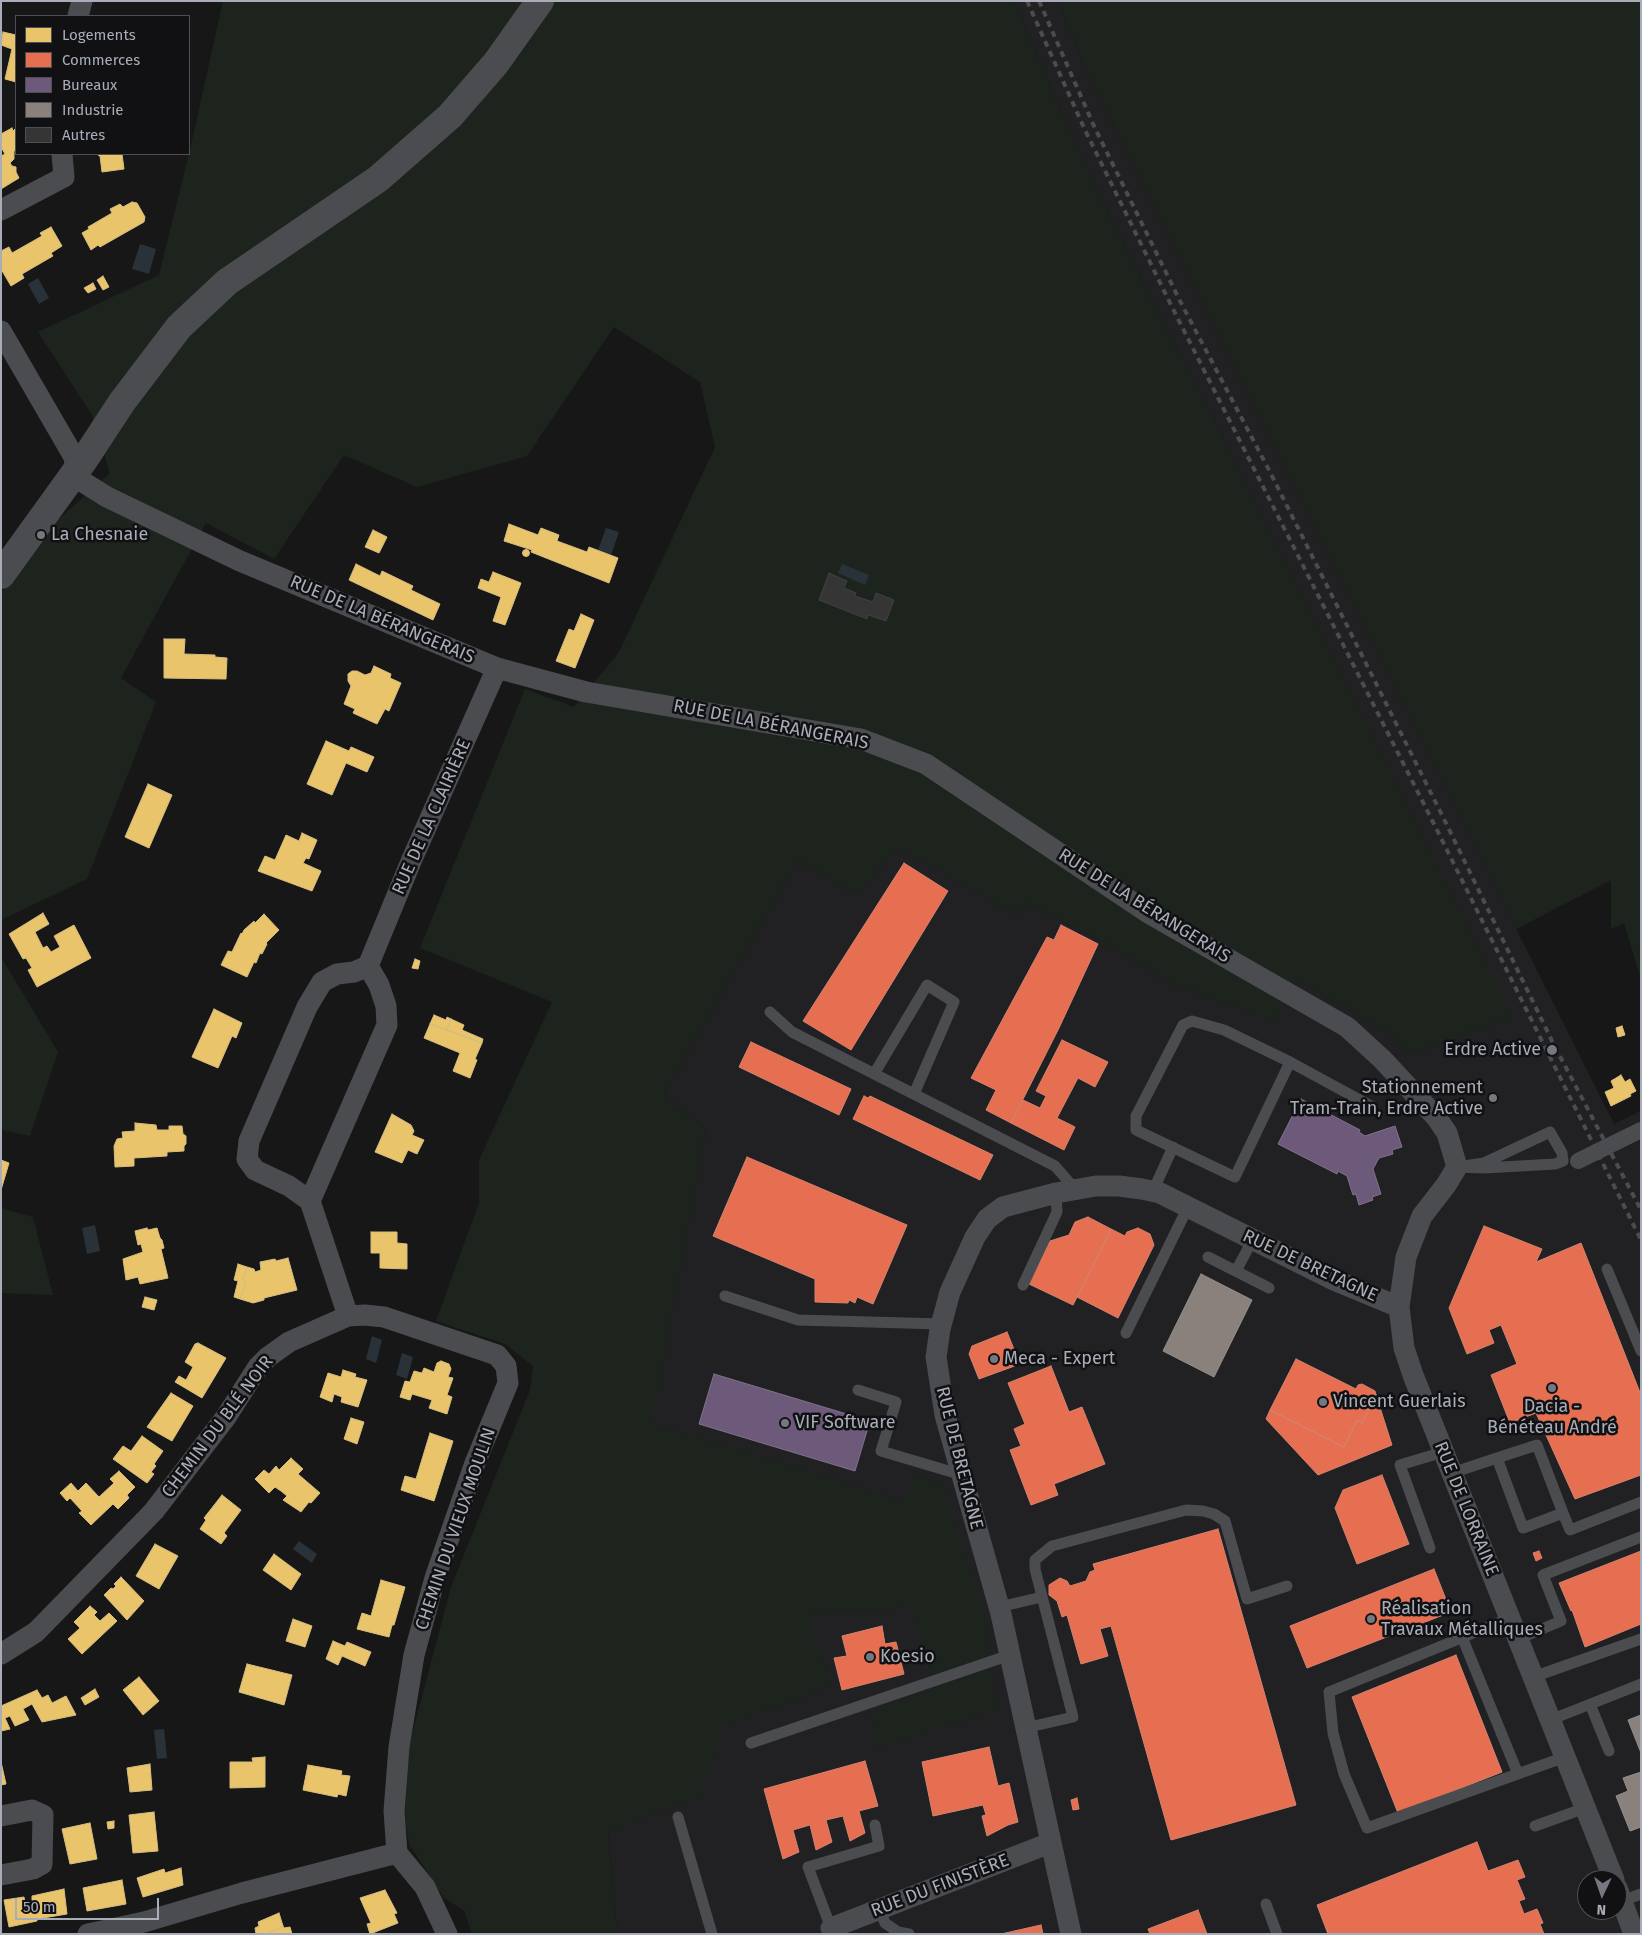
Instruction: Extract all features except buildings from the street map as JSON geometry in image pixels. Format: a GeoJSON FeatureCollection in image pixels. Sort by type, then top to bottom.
{"type":"FeatureCollection","features":[{"type":"Feature","properties":{"kind":"street"},"geometry":{"type":"LineString","coordinates":[[78,15],[82,1]]}},
{"type":"Feature","properties":{"kind":"street"},"geometry":{"type":"LineString","coordinates":[[1,575],[76,471],[122,402],[178,327],[226,282],[378,179],[444,122],[496,63],[540,1]]}},
{"type":"Feature","properties":{"kind":"street"},"geometry":{"type":"LineString","coordinates":[[1,210],[64,177],[62,155]]}},
{"type":"Feature","properties":{"kind":"street"},"geometry":{"type":"LineString","coordinates":[[1,331],[74,457],[76,471]]}},
{"type":"Feature","properties":{"kind":"street","name":"RUE DE LA BÉRANGERAIS"},"geometry":{"type":"LineString","coordinates":[[76,471],[84,482],[107,497],[240,561],[497,668],[586,692],[861,739],[926,764],[1150,914],[1347,1027],[1382,1059],[1436,1117],[1447,1133],[1457,1167]]}},
{"type":"Feature","properties":{"kind":"street","name":"RUE DE LA CLAIRIÈRE"},"geometry":{"type":"LineString","coordinates":[[368,966],[412,859],[497,668]]}},
{"type":"Feature","properties":{"kind":"street"},"geometry":{"type":"LineString","coordinates":[[310,1200],[387,1025],[386,1006],[379,985],[368,966],[354,972],[337,974],[322,982],[307,1007],[249,1141],[247,1159],[255,1170],[289,1186],[310,1200],[348,1316]]}},
{"type":"Feature","properties":{"kind":"street"},"geometry":{"type":"LineString","coordinates":[[1577,1159],[1641,1130]]}},
{"type":"Feature","properties":{"kind":"street","name":"RUE DE LORRAINE"},"geometry":{"type":"LineString","coordinates":[[1457,1167],[1446,1185],[1422,1216],[1406,1257],[1399,1307],[1404,1348],[1443,1452],[1610,1870]]}},
{"type":"Feature","properties":{"kind":"street","name":"RUE DE BRETAGNE"},"geometry":{"type":"LineString","coordinates":[[1071,1934],[999,1607],[945,1415],[936,1357],[941,1324],[950,1292],[975,1237],[987,1219],[1002,1207],[1066,1191],[1096,1186],[1119,1186],[1153,1191],[1334,1280],[1399,1307]]}},
{"type":"Feature","properties":{"kind":"street","name":"CHEMIN DU BLÉ NOIR"},"geometry":{"type":"LineString","coordinates":[[1,1654],[36,1632],[154,1511],[226,1417],[258,1367],[268,1357],[289,1342],[348,1316],[365,1314],[384,1317],[497,1355],[506,1366]]}},
{"type":"Feature","properties":{"kind":"street","name":"CHEMIN DU VIEUX MOULIN"},"geometry":{"type":"LineString","coordinates":[[398,1853],[394,1811],[399,1747],[414,1655],[435,1578],[476,1463],[508,1383],[506,1366]]}},
{"type":"Feature","properties":{"kind":"street"},"geometry":{"type":"LineString","coordinates":[[1,1816],[32,1810],[43,1815],[42,1864],[32,1869],[1,1875]]}},
{"type":"Feature","properties":{"kind":"street","name":"RUE DU FINISTÈRE"},"geometry":{"type":"LineString","coordinates":[[829,1932],[878,1909],[1050,1843]]}},
{"type":"Feature","properties":{"kind":"street"},"geometry":{"type":"LineString","coordinates":[[88,1934],[144,1922],[242,1893],[398,1853],[425,1887],[447,1934]]}},
{"type":"Feature","properties":{"kind":"street"},"geometry":{"type":"LineString","coordinates":[[1627,1895],[1634,1934]]}},
{"type":"Feature","properties":{"kind":"lane"},"geometry":{"type":"LineString","coordinates":[[874,1074],[927,985],[954,1002],[914,1094]]}},
{"type":"Feature","properties":{"kind":"lane"},"geometry":{"type":"LineString","coordinates":[[770,1012],[792,1032],[1055,1166],[1066,1191],[1023,1285]]}},
{"type":"Feature","properties":{"kind":"lane"},"geometry":{"type":"LineString","coordinates":[[1290,1062],[1235,1178],[1136,1130],[1136,1116],[1183,1025],[1192,1021],[1224,1030],[1290,1062],[1371,1106]]}},
{"type":"Feature","properties":{"kind":"lane"},"geometry":{"type":"LineString","coordinates":[[1457,1167],[1484,1163],[1550,1132],[1562,1153],[1577,1159]]}},
{"type":"Feature","properties":{"kind":"lane"},"geometry":{"type":"LineString","coordinates":[[1153,1191],[1173,1147]]}},
{"type":"Feature","properties":{"kind":"lane"},"geometry":{"type":"LineString","coordinates":[[1457,1167],[1484,1168],[1555,1164],[1577,1159]]}},
{"type":"Feature","properties":{"kind":"lane"},"geometry":{"type":"LineString","coordinates":[[1126,1333],[1188,1207]]}},
{"type":"Feature","properties":{"kind":"lane"},"geometry":{"type":"LineString","coordinates":[[1236,1271],[1253,1239]]}},
{"type":"Feature","properties":{"kind":"lane"},"geometry":{"type":"LineString","coordinates":[[1208,1257],[1269,1288]]}},
{"type":"Feature","properties":{"kind":"lane"},"geometry":{"type":"LineString","coordinates":[[1607,1269],[1641,1351]]}},
{"type":"Feature","properties":{"kind":"lane"},"geometry":{"type":"LineString","coordinates":[[725,1296],[798,1320],[941,1324]]}},
{"type":"Feature","properties":{"kind":"lane"},"geometry":{"type":"LineString","coordinates":[[858,1390],[896,1402],[881,1450],[962,1475]]}},
{"type":"Feature","properties":{"kind":"lane"},"geometry":{"type":"LineString","coordinates":[[1452,1473],[1537,1445],[1570,1530],[1641,1502]]}},
{"type":"Feature","properties":{"kind":"lane"},"geometry":{"type":"LineString","coordinates":[[1430,1548],[1400,1465],[1443,1452]]}},
{"type":"Feature","properties":{"kind":"lane"},"geometry":{"type":"LineString","coordinates":[[1497,1458],[1523,1528],[1563,1513]]}},
{"type":"Feature","properties":{"kind":"lane"},"geometry":{"type":"LineString","coordinates":[[1025,1728],[1073,1717],[1035,1569],[1035,1560],[1052,1546],[1186,1510],[1214,1514],[1224,1521],[1247,1599],[1286,1586]]}},
{"type":"Feature","properties":{"kind":"lane"},"geometry":{"type":"LineString","coordinates":[[1518,1640],[1561,1621],[1543,1575],[1641,1537]]}},
{"type":"Feature","properties":{"kind":"lane"},"geometry":{"type":"LineString","coordinates":[[999,1607],[1042,1597]]}},
{"type":"Feature","properties":{"kind":"lane"},"geometry":{"type":"LineString","coordinates":[[1510,1618],[1329,1692],[1333,1733],[1344,1774],[1367,1828],[1565,1757]]}},
{"type":"Feature","properties":{"kind":"lane"},"geometry":{"type":"LineString","coordinates":[[1462,1638],[1518,1774]]}},
{"type":"Feature","properties":{"kind":"lane"},"geometry":{"type":"LineString","coordinates":[[1533,1677],[1641,1639]]}},
{"type":"Feature","properties":{"kind":"lane"},"geometry":{"type":"LineString","coordinates":[[751,1743],[1010,1655]]}},
{"type":"Feature","properties":{"kind":"lane"},"geometry":{"type":"LineString","coordinates":[[1550,1720],[1641,1684]]}},
{"type":"Feature","properties":{"kind":"lane"},"geometry":{"type":"LineString","coordinates":[[1590,1704],[1608,1751]]}},
{"type":"Feature","properties":{"kind":"lane"},"geometry":{"type":"LineString","coordinates":[[1535,1826],[1585,1808]]}},
{"type":"Feature","properties":{"kind":"lane"},"geometry":{"type":"LineString","coordinates":[[678,1817],[712,1934]]}},
{"type":"Feature","properties":{"kind":"lane"},"geometry":{"type":"LineString","coordinates":[[829,1932],[808,1867],[879,1846],[875,1825]]}},
{"type":"Feature","properties":{"kind":"lane"},"geometry":{"type":"LineString","coordinates":[[1266,1904],[1277,1934]]}},
{"type":"Feature","properties":{"kind":"lane"},"geometry":{"type":"LineString","coordinates":[[878,1909],[886,1923],[898,1932],[909,1934]]}},
{"type":"Feature","properties":{"kind":"shaded area"},"geometry":{"type":"Polygon","coordinates":[[[223,1],[1014,1],[1051,88],[1112,221],[1219,429],[1513,1015],[1413,1055],[1386,1032],[1296,979],[1275,1021],[1171,984],[1108,944],[1025,903],[1015,915],[898,847],[858,895],[798,861],[664,1093],[706,1129],[652,1423],[905,1501],[914,1474],[943,1484],[986,1622],[997,1710],[875,1750],[871,1711],[936,1689],[911,1607],[808,1616],[831,1686],[724,1726],[699,1797],[608,1832],[617,1934],[472,1934],[464,1910],[444,1898],[409,1844],[403,1806],[406,1757],[451,1587],[530,1390],[533,1366],[505,1344],[436,1321],[479,1203],[479,1160],[552,1002],[420,948],[525,689],[574,707],[619,652],[715,447],[700,382],[614,327],[527,456],[417,487],[344,455],[274,559],[206,523],[121,678],[156,702],[87,879],[1,920],[1,593],[42,534],[110,473],[92,415],[38,332],[159,275],[190,150],[223,1]]]}},
{"type":"Feature","properties":{"kind":"shaded area"},"geometry":{"type":"Polygon","coordinates":[[[1014,1],[1058,1],[1086,70],[1614,1124],[1641,1111],[1641,1934],[617,1934],[608,1832],[651,1423],[706,1129],[664,1093],[798,861],[858,895],[898,846],[1015,915],[1025,903],[1108,944],[1171,984],[1275,1020],[1296,979],[1386,1032],[1413,1055],[1512,1015],[1219,429],[1112,221],[1051,88],[1014,1]]]}},
{"type":"Feature","properties":{"kind":"shaded area"},"geometry":{"type":"Polygon","coordinates":[[[1058,1],[1641,1],[1641,979],[1624,923],[1611,929],[1611,880],[1516,929],[1086,70],[1058,1]]]}},
{"type":"Feature","properties":{"kind":"shaded area"},"geometry":{"type":"Polygon","coordinates":[[[140,244],[156,249],[149,274],[132,269],[140,244]]]}},
{"type":"Feature","properties":{"kind":"shaded area"},"geometry":{"type":"Polygon","coordinates":[[[38,278],[49,298],[39,304],[28,284],[38,278]]]}},
{"type":"Feature","properties":{"kind":"shaded area"},"geometry":{"type":"Polygon","coordinates":[[[606,528],[619,532],[611,555],[598,550],[606,528]]]}},
{"type":"Feature","properties":{"kind":"shaded area"},"geometry":{"type":"Polygon","coordinates":[[[842,564],[869,575],[865,585],[838,573],[842,564]]]}},
{"type":"Feature","properties":{"kind":"shaded area"},"geometry":{"type":"Polygon","coordinates":[[[1,957],[58,1052],[30,1136],[1,1130],[1,957]]]}},
{"type":"Feature","properties":{"kind":"shaded area"},"geometry":{"type":"Polygon","coordinates":[[[1,1208],[33,1217],[53,1295],[1,1293],[1,1208]]]}},
{"type":"Feature","properties":{"kind":"shaded area"},"geometry":{"type":"Polygon","coordinates":[[[95,1225],[100,1251],[87,1254],[82,1228],[95,1225]]]}},
{"type":"Feature","properties":{"kind":"shaded area"},"geometry":{"type":"Polygon","coordinates":[[[372,1336],[382,1340],[376,1363],[366,1359],[372,1336]]]}},
{"type":"Feature","properties":{"kind":"shaded area"},"geometry":{"type":"Polygon","coordinates":[[[402,1353],[413,1357],[407,1379],[396,1375],[402,1353]]]}},
{"type":"Feature","properties":{"kind":"shaded area"},"geometry":{"type":"Polygon","coordinates":[[[299,1541],[317,1554],[312,1563],[293,1549],[299,1541]]]}},
{"type":"Feature","properties":{"kind":"shaded area"},"geometry":{"type":"Polygon","coordinates":[[[164,1729],[167,1758],[157,1759],[154,1730],[164,1729]]]}},
{"type":"Feature","properties":{"kind":"railway"},"geometry":{"type":"LineString","coordinates":[[1027,1],[1085,130],[1172,307],[1434,824],[1641,1240]]}},
{"type":"Feature","properties":{"kind":"railway"},"geometry":{"type":"LineString","coordinates":[[1039,1],[1094,126],[1180,301],[1270,472],[1444,819],[1553,1043],[1641,1210]]}},
{"type":"Feature","properties":{"kind":"place","name":"La Chesnaie"},"geometry":{"type":"Point","coordinates":[41,535]}},
{"type":"Feature","properties":{"kind":"place","name":"Erdre Active"},"geometry":{"type":"Point","coordinates":[1552,1050]}},
{"type":"Feature","properties":{"kind":"place","name":"Stationnement Tram-Train, Erdre Active"},"geometry":{"type":"Point","coordinates":[1493,1098]}},
{"type":"Feature","properties":{"kind":"place","name":"Meca - Expert"},"geometry":{"type":"Point","coordinates":[994,1359]}},
{"type":"Feature","properties":{"kind":"place","name":"Dacia - Bénéteau André"},"geometry":{"type":"Point","coordinates":[1552,1388]}},
{"type":"Feature","properties":{"kind":"place","name":"Vincent Guerlais"},"geometry":{"type":"Point","coordinates":[1323,1402]}},
{"type":"Feature","properties":{"kind":"place","name":"VIF Software"},"geometry":{"type":"Point","coordinates":[785,1423]}},
{"type":"Feature","properties":{"kind":"place","name":"Réalisation Travaux Métalliques"},"geometry":{"type":"Point","coordinates":[1371,1619]}},
{"type":"Feature","properties":{"kind":"place","name":"Koesio"},"geometry":{"type":"Point","coordinates":[870,1657]}}]}
